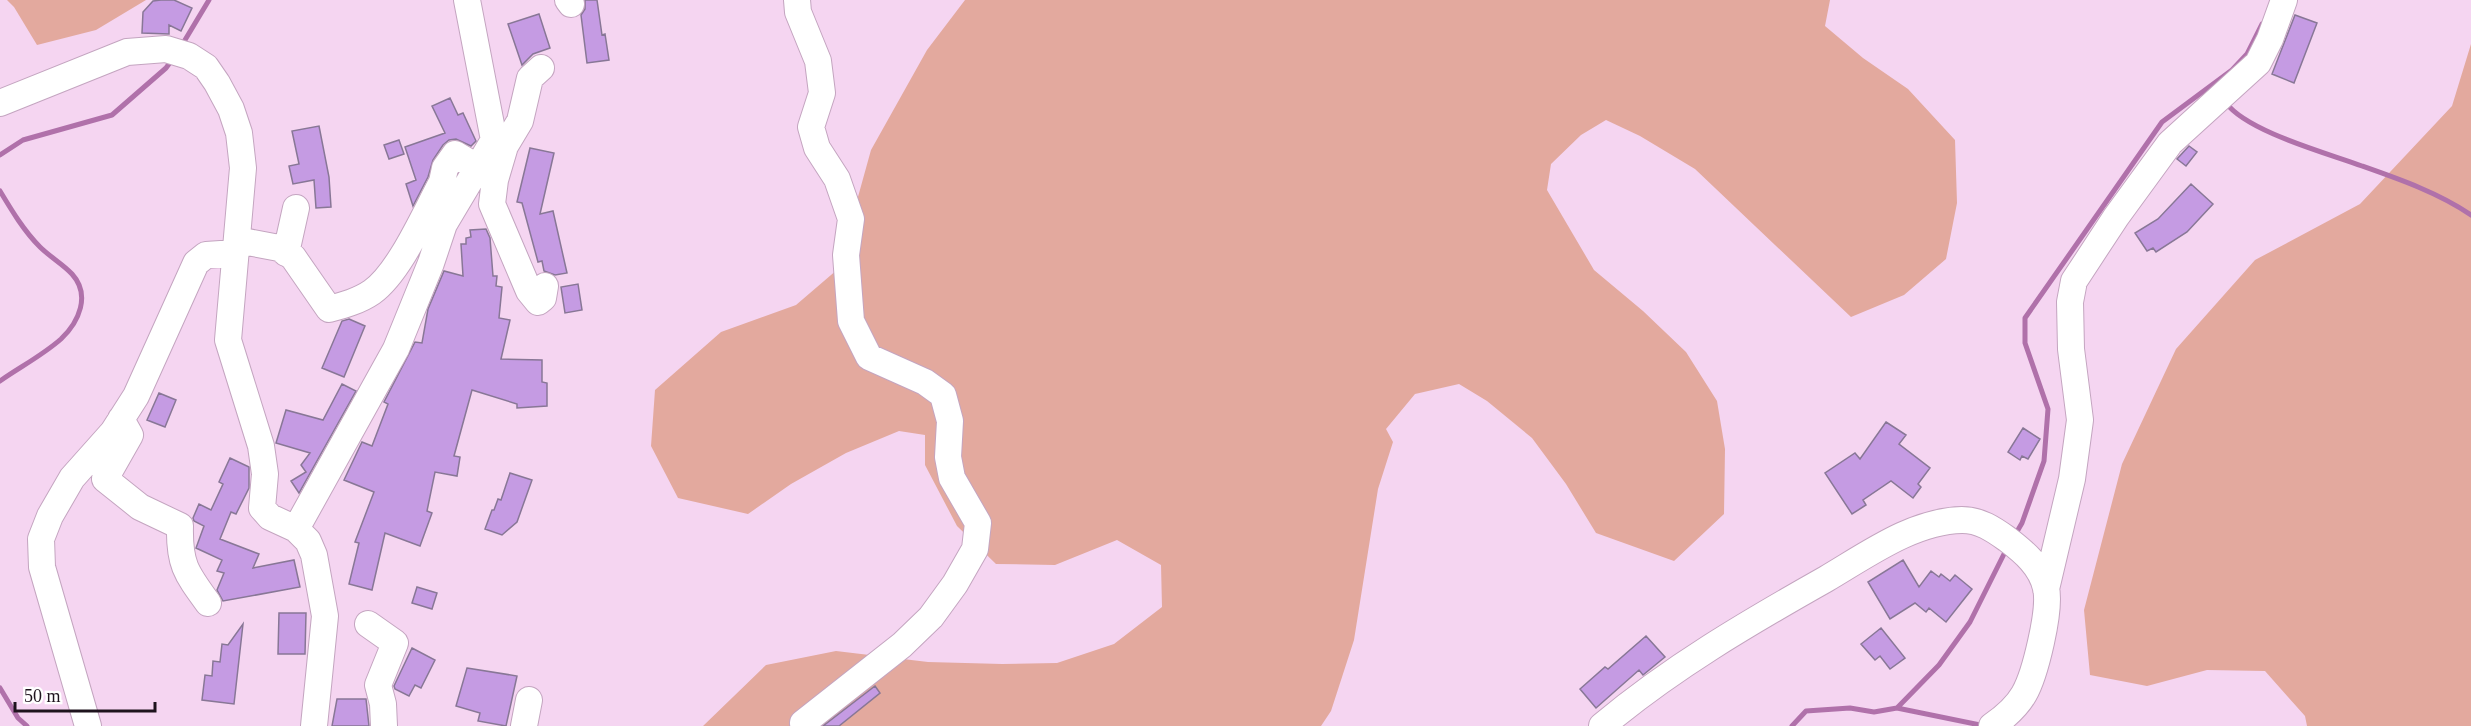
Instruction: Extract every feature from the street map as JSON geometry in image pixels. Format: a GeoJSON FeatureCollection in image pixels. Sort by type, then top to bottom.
{"type":"FeatureCollection","features":[{"type":"Feature","properties":{"kind":"street"},"geometry":{"type":"LineString","coordinates":[[467,0],[500,143],[492,204],[530,291],[538,302],[543,298],[545,286]]}},
{"type":"Feature","properties":{"kind":"street"},"geometry":{"type":"LineString","coordinates":[[797,0],[798,12],[818,62],[822,93],[811,127],[817,148],[837,179],[851,219],[846,255],[851,321],[868,357],[925,382],[943,395],[950,421],[948,457],[952,478],[978,523],[975,549],[955,584],[931,617],[902,645],[803,723]]}},
{"type":"Feature","properties":{"kind":"street"},"geometry":{"type":"LineString","coordinates":[[2005,721],[2025,693],[2038,653],[2045,614],[2046,589],[2073,479],[2080,420],[2071,350],[2070,302],[2074,281],[2116,216],[2170,143],[2258,63],[2270,39],[2284,0]]}},
{"type":"Feature","properties":{"kind":"street"},"geometry":{"type":"LineString","coordinates":[[0,103],[127,52],[177,52],[206,67],[231,109],[239,133],[243,168],[228,340],[261,446],[265,474],[262,508],[270,517],[296,530],[308,542],[314,555],[325,616],[314,726]]}},
{"type":"Feature","properties":{"kind":"street"},"geometry":{"type":"LineString","coordinates":[[296,530],[396,349],[431,263],[444,224],[477,167],[520,122],[530,78],[541,68]]}},
{"type":"Feature","properties":{"kind":"street"},"geometry":{"type":"LineString","coordinates":[[88,726],[42,567],[41,539],[50,516],[72,478],[113,432],[136,396],[196,263],[206,255],[237,246],[279,248],[293,257],[329,309],[351,303],[373,291],[391,272],[442,182],[445,168],[455,154],[477,167]]}},
{"type":"Feature","properties":{"kind":"street"},"geometry":{"type":"LineString","coordinates":[[286,253],[296,208]]}},
{"type":"Feature","properties":{"kind":"street"},"geometry":{"type":"LineString","coordinates":[[121,419],[130,435],[105,479],[140,507],[180,526],[180,553],[188,575],[208,603]]}},
{"type":"Feature","properties":{"kind":"street"},"geometry":{"type":"LineString","coordinates":[[1602,726],[1627,705],[1728,634],[1889,543],[1928,526],[1973,520],[1990,527],[2026,553],[2037,567],[2046,589]]}},
{"type":"Feature","properties":{"kind":"street"},"geometry":{"type":"LineString","coordinates":[[368,624],[395,643],[378,685],[383,704],[384,726]]}},
{"type":"Feature","properties":{"kind":"street"},"geometry":{"type":"LineString","coordinates":[[524,726],[529,700]]}},
{"type":"Feature","properties":{"kind":"shaded area"},"geometry":{"type":"Polygon","coordinates":[[[7,0],[146,0],[96,30],[37,45],[14,7],[7,0]]]}},
{"type":"Feature","properties":{"kind":"shaded area"},"geometry":{"type":"Polygon","coordinates":[[[965,0],[1830,0],[1825,26],[1863,58],[1908,89],[1955,140],[1957,203],[1946,259],[1904,295],[1851,317],[1695,169],[1640,136],[1606,120],[1581,135],[1551,164],[1547,190],[1594,270],[1643,311],[1686,352],[1717,401],[1725,449],[1724,514],[1674,561],[1596,533],[1566,484],[1532,438],[1487,401],[1459,384],[1415,394],[1386,429],[1393,442],[1378,489],[1354,640],[1331,711],[1321,726],[703,726],[766,665],[836,651],[928,662],[1057,663],[1114,644],[1162,607],[1161,565],[1117,540],[1055,565],[996,564],[957,526],[925,465],[925,435],[899,431],[846,453],[791,484],[748,514],[678,498],[651,446],[655,390],[721,332],[796,305],[838,269],[871,150],[927,50],[965,0]]]}},
{"type":"Feature","properties":{"kind":"shaded area"},"geometry":{"type":"Polygon","coordinates":[[[2471,44],[2471,726],[2307,726],[2305,716],[2265,671],[2207,670],[2147,686],[2090,675],[2084,610],[2122,464],[2176,349],[2255,260],[2360,204],[2452,106],[2471,44]]]}},
{"type":"Feature","properties":{"kind":"building"},"geometry":{"type":"Polygon","coordinates":[[[174,0],[192,8],[181,31],[169,25],[169,34],[142,33],[143,12],[153,1],[174,0]]]}},
{"type":"Feature","properties":{"kind":"building"},"geometry":{"type":"Polygon","coordinates":[[[585,0],[597,0],[602,35],[605,34],[609,60],[587,63],[581,15],[585,9],[585,0]]]}},
{"type":"Feature","properties":{"kind":"building"},"geometry":{"type":"Polygon","coordinates":[[[539,14],[550,48],[533,54],[522,65],[508,24],[539,14]]]}},
{"type":"Feature","properties":{"kind":"building"},"geometry":{"type":"Polygon","coordinates":[[[2295,15],[2317,23],[2294,83],[2272,74],[2295,15]]]}},
{"type":"Feature","properties":{"kind":"building"},"geometry":{"type":"Polygon","coordinates":[[[450,98],[458,115],[463,113],[476,141],[471,146],[456,139],[449,140],[443,145],[433,160],[428,177],[413,206],[406,184],[416,180],[405,147],[445,133],[432,106],[450,98]]]}},
{"type":"Feature","properties":{"kind":"building"},"geometry":{"type":"Polygon","coordinates":[[[319,126],[329,177],[331,207],[316,208],[314,180],[293,184],[289,166],[299,164],[292,131],[319,126]]]}},
{"type":"Feature","properties":{"kind":"building"},"geometry":{"type":"Polygon","coordinates":[[[399,140],[404,154],[389,159],[384,145],[399,140]]]}},
{"type":"Feature","properties":{"kind":"building"},"geometry":{"type":"Polygon","coordinates":[[[2189,146],[2197,152],[2186,166],[2177,159],[2189,146]]]}},
{"type":"Feature","properties":{"kind":"building"},"geometry":{"type":"Polygon","coordinates":[[[530,148],[554,153],[540,214],[553,211],[567,273],[555,275],[544,271],[542,261],[538,262],[522,203],[517,202],[530,148]]]}},
{"type":"Feature","properties":{"kind":"building"},"geometry":{"type":"Polygon","coordinates":[[[2191,184],[2213,204],[2187,232],[2156,252],[2153,248],[2147,251],[2135,233],[2158,219],[2191,184]]]}},
{"type":"Feature","properties":{"kind":"building"},"geometry":{"type":"Polygon","coordinates":[[[486,229],[490,238],[493,276],[497,276],[496,286],[502,287],[499,318],[510,320],[501,359],[542,360],[542,382],[547,383],[547,406],[517,408],[517,404],[472,390],[454,456],[460,457],[457,476],[435,472],[427,511],[432,513],[420,546],[385,533],[372,590],[349,584],[359,543],[355,542],[374,492],[344,480],[362,442],[372,446],[388,404],[384,402],[415,342],[422,343],[428,309],[444,271],[463,276],[461,244],[466,244],[466,238],[471,237],[470,230],[486,229]]]}},
{"type":"Feature","properties":{"kind":"building"},"geometry":{"type":"Polygon","coordinates":[[[578,284],[582,310],[565,313],[561,287],[578,284]]]}},
{"type":"Feature","properties":{"kind":"building"},"geometry":{"type":"Polygon","coordinates":[[[349,319],[365,326],[344,377],[322,368],[342,321],[349,319]]]}},
{"type":"Feature","properties":{"kind":"building"},"geometry":{"type":"Polygon","coordinates":[[[342,384],[356,391],[299,493],[291,481],[306,472],[301,465],[310,453],[276,443],[286,410],[323,420],[342,384]]]}},
{"type":"Feature","properties":{"kind":"building"},"geometry":{"type":"Polygon","coordinates":[[[159,393],[176,400],[165,427],[147,420],[159,393]]]}},
{"type":"Feature","properties":{"kind":"building"},"geometry":{"type":"Polygon","coordinates":[[[1886,422],[1906,435],[1899,444],[1930,468],[1918,484],[1921,487],[1913,498],[1891,481],[1863,500],[1866,505],[1852,514],[1825,473],[1855,453],[1860,459],[1886,422]]]}},
{"type":"Feature","properties":{"kind":"building"},"geometry":{"type":"Polygon","coordinates":[[[2023,428],[2040,439],[2028,459],[2022,456],[2020,460],[2008,452],[2023,428]]]}},
{"type":"Feature","properties":{"kind":"building"},"geometry":{"type":"Polygon","coordinates":[[[230,458],[249,467],[249,488],[236,514],[231,512],[220,539],[259,554],[253,568],[294,560],[300,587],[223,601],[217,590],[224,573],[217,571],[222,560],[196,548],[204,526],[194,521],[193,518],[199,504],[211,510],[223,484],[219,482],[230,458]]]}},
{"type":"Feature","properties":{"kind":"building"},"geometry":{"type":"Polygon","coordinates":[[[510,473],[532,480],[517,522],[502,535],[485,529],[498,499],[501,500],[510,473]]]}},
{"type":"Feature","properties":{"kind":"building"},"geometry":{"type":"Polygon","coordinates":[[[1903,560],[1919,587],[1931,571],[1939,577],[1941,574],[1950,581],[1955,575],[1972,589],[1946,622],[1929,608],[1926,612],[1915,603],[1890,619],[1868,582],[1903,560]]]}},
{"type":"Feature","properties":{"kind":"building"},"geometry":{"type":"Polygon","coordinates":[[[417,587],[437,593],[432,609],[412,603],[417,587]]]}},
{"type":"Feature","properties":{"kind":"building"},"geometry":{"type":"Polygon","coordinates":[[[279,613],[306,613],[305,654],[278,654],[279,613]]]}},
{"type":"Feature","properties":{"kind":"building"},"geometry":{"type":"Polygon","coordinates":[[[243,624],[234,704],[202,700],[205,675],[212,676],[213,661],[220,662],[222,644],[228,645],[243,624]]]}},
{"type":"Feature","properties":{"kind":"building"},"geometry":{"type":"Polygon","coordinates":[[[1881,628],[1905,658],[1890,669],[1880,656],[1875,660],[1861,644],[1881,628]]]}},
{"type":"Feature","properties":{"kind":"building"},"geometry":{"type":"Polygon","coordinates":[[[1646,636],[1665,657],[1643,675],[1639,670],[1596,708],[1580,689],[1605,667],[1608,669],[1646,636]]]}},
{"type":"Feature","properties":{"kind":"building"},"geometry":{"type":"Polygon","coordinates":[[[412,648],[435,660],[421,688],[415,685],[409,696],[395,689],[394,686],[412,648]]]}},
{"type":"Feature","properties":{"kind":"building"},"geometry":{"type":"Polygon","coordinates":[[[467,668],[517,676],[506,726],[478,721],[480,713],[456,706],[467,668]]]}},
{"type":"Feature","properties":{"kind":"building"},"geometry":{"type":"Polygon","coordinates":[[[875,686],[880,693],[839,726],[823,726],[875,686]]]}},
{"type":"Feature","properties":{"kind":"building"},"geometry":{"type":"Polygon","coordinates":[[[337,699],[366,699],[369,726],[332,726],[337,699]]]}},
{"type":"Feature","properties":{"kind":"waterway"},"geometry":{"type":"LineString","coordinates":[[182,45],[209,0]]}},
{"type":"Feature","properties":{"kind":"waterway"},"geometry":{"type":"LineString","coordinates":[[2015,535],[2022,523],[2044,461],[2048,409],[2025,343],[2025,318],[2162,122],[2232,70],[2247,54],[2262,24]]}},
{"type":"Feature","properties":{"kind":"waterway"},"geometry":{"type":"LineString","coordinates":[[0,155],[23,140],[112,115],[166,68],[174,57]]}},
{"type":"Feature","properties":{"kind":"waterway"},"geometry":{"type":"LineString","coordinates":[[2226,103],[2237,114],[2269,132],[2418,187],[2471,215]]}},
{"type":"Feature","properties":{"kind":"waterway"},"geometry":{"type":"LineString","coordinates":[[0,191],[34,241],[72,274],[78,282],[82,299],[73,325],[61,339],[0,381]]}},
{"type":"Feature","properties":{"kind":"waterway"},"geometry":{"type":"LineString","coordinates":[[1792,726],[1806,711],[1850,708],[1874,712],[1897,708],[1939,665],[1970,622],[2007,548]]}},
{"type":"Feature","properties":{"kind":"waterway"},"geometry":{"type":"LineString","coordinates":[[0,688],[18,718],[27,726]]}},
{"type":"Feature","properties":{"kind":"waterway"},"geometry":{"type":"LineString","coordinates":[[1897,708],[1985,726]]}}]}
